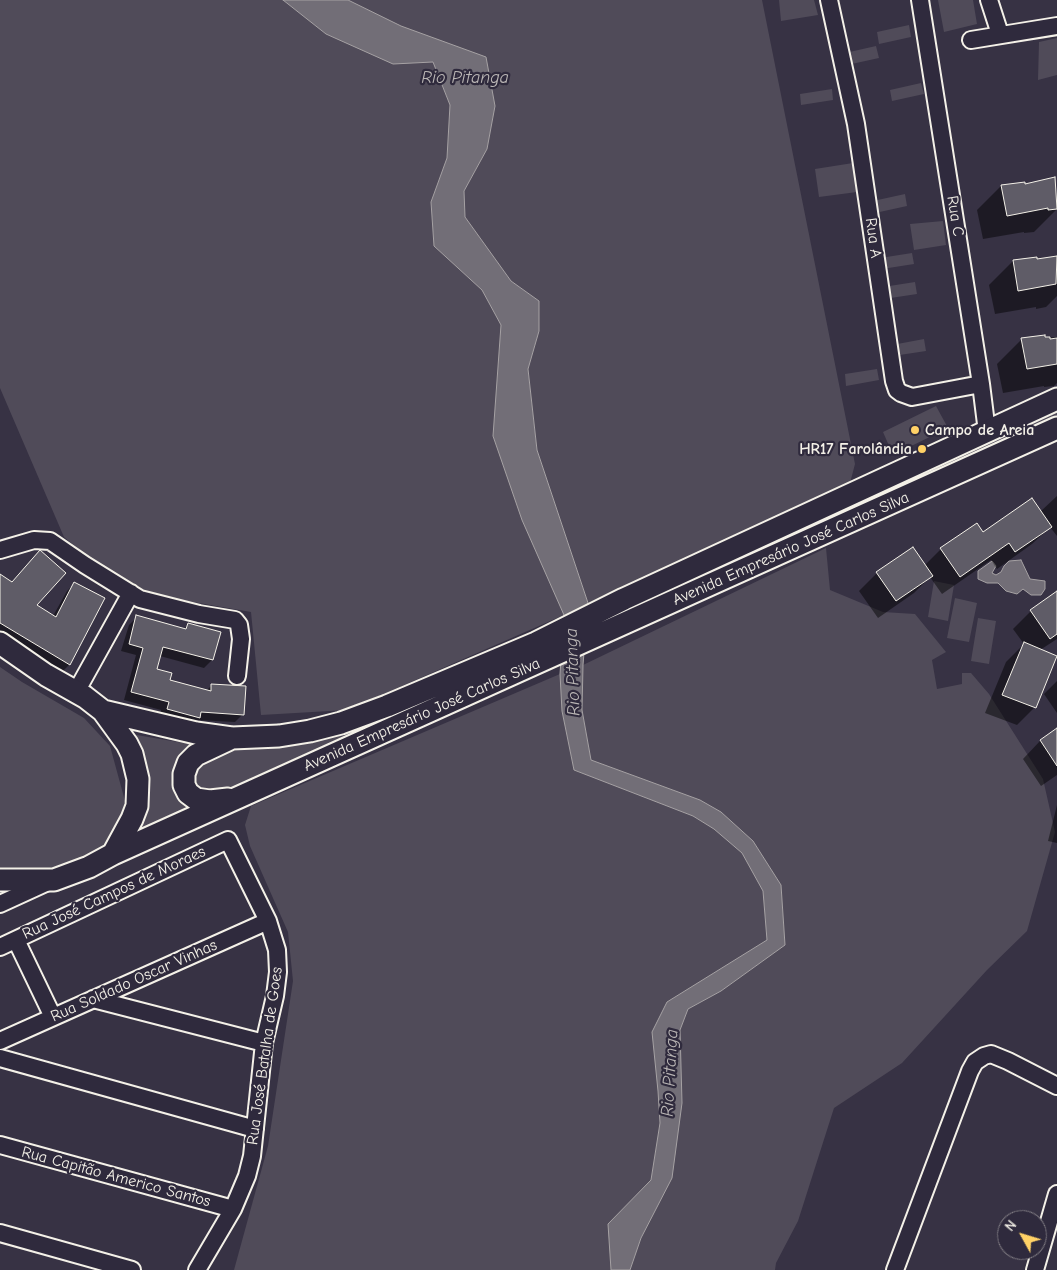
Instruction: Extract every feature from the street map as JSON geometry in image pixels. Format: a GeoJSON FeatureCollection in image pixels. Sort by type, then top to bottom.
{"type":"FeatureCollection","features":[{"type":"Feature","properties":{"kind":"main road","name":"Avenida Empresário José Carlos Silva"},"geometry":{"type":"LineString","coordinates":[[0,880],[54,880],[88,867],[112,854],[236,799],[543,650],[624,600],[1057,399]]}},
{"type":"Feature","properties":{"kind":"main road","name":"Avenida Empresário José Carlos Silva"},"geometry":{"type":"LineString","coordinates":[[0,643],[102,711],[196,733],[232,738],[279,736],[310,731],[341,723],[543,650],[635,620],[1057,428]]}},
{"type":"Feature","properties":{"kind":"main road"},"geometry":{"type":"LineString","coordinates":[[102,711],[128,744],[138,779],[135,812],[112,854]]}},
{"type":"Feature","properties":{"kind":"main road"},"geometry":{"type":"LineString","coordinates":[[232,738],[204,750],[192,759],[188,763],[184,774],[184,785],[188,793],[196,799],[210,801],[236,799]]}},
{"type":"Feature","properties":{"kind":"street","name":"Rua A"},"geometry":{"type":"LineString","coordinates":[[829,0],[856,124],[894,381],[897,390],[912,397],[981,384]]}},
{"type":"Feature","properties":{"kind":"street","name":"Rua C"},"geometry":{"type":"LineString","coordinates":[[920,0],[987,432]]}},
{"type":"Feature","properties":{"kind":"street"},"geometry":{"type":"LineString","coordinates":[[989,0],[1000,34]]}},
{"type":"Feature","properties":{"kind":"street"},"geometry":{"type":"LineString","coordinates":[[971,40],[1057,26]]}},
{"type":"Feature","properties":{"kind":"street"},"geometry":{"type":"LineString","coordinates":[[0,550],[34,540],[50,541],[91,569],[140,598],[198,614],[235,620],[239,625],[240,639],[237,676]]}},
{"type":"Feature","properties":{"kind":"street"},"geometry":{"type":"LineString","coordinates":[[76,692],[131,593]]}},
{"type":"Feature","properties":{"kind":"street","name":"Rua José Batalha de Goes"},"geometry":{"type":"LineString","coordinates":[[197,1270],[233,1209],[247,1176],[252,1156],[264,1043],[275,996],[278,972],[277,950],[268,921],[228,840]]}},
{"type":"Feature","properties":{"kind":"street","name":"Rua José Campos de Moraes"},"geometry":{"type":"LineString","coordinates":[[0,947],[228,840]]}},
{"type":"Feature","properties":{"kind":"street"},"geometry":{"type":"LineString","coordinates":[[0,904],[54,880]]}},
{"type":"Feature","properties":{"kind":"street","name":"Rua Soldado Oscar Vinhas"},"geometry":{"type":"LineString","coordinates":[[0,1041],[268,921]]}},
{"type":"Feature","properties":{"kind":"street"},"geometry":{"type":"LineString","coordinates":[[16,940],[53,1017]]}},
{"type":"Feature","properties":{"kind":"street"},"geometry":{"type":"LineString","coordinates":[[93,1000],[264,1043]]}},
{"type":"Feature","properties":{"kind":"street"},"geometry":{"type":"LineString","coordinates":[[895,1270],[975,1062],[991,1054],[1008,1060],[1057,1086]]}},
{"type":"Feature","properties":{"kind":"street"},"geometry":{"type":"LineString","coordinates":[[0,1058],[254,1129]]}},
{"type":"Feature","properties":{"kind":"street","name":"Rua Capitão Americo Santos"},"geometry":{"type":"LineString","coordinates":[[0,1145],[233,1209]]}},
{"type":"Feature","properties":{"kind":"street"},"geometry":{"type":"LineString","coordinates":[[1035,1270],[1057,1194]]}},
{"type":"Feature","properties":{"kind":"street"},"geometry":{"type":"LineString","coordinates":[[0,1233],[132,1270]]}},
{"type":"Feature","properties":{"kind":"shaded area"},"geometry":{"type":"Polygon","coordinates":[[[0,0],[283,0],[326,34],[393,63],[433,62],[450,105],[447,158],[431,202],[434,246],[482,290],[501,325],[493,436],[564,615],[347,710],[261,715],[251,612],[158,596],[106,572],[64,537],[0,388],[0,0]]]}},
{"type":"Feature","properties":{"kind":"shaded area"},"geometry":{"type":"Polygon","coordinates":[[[348,0],[762,0],[855,464],[850,483],[588,603],[537,450],[528,368],[539,331],[539,301],[511,281],[465,217],[464,191],[487,149],[495,106],[400,26],[348,0]]]}},
{"type":"Feature","properties":{"kind":"shaded area"},"geometry":{"type":"Polygon","coordinates":[[[779,0],[814,0],[818,15],[781,21],[779,0]]]}},
{"type":"Feature","properties":{"kind":"shaded area"},"geometry":{"type":"Polygon","coordinates":[[[938,0],[973,0],[977,24],[944,32],[938,0]]]}},
{"type":"Feature","properties":{"kind":"shaded area"},"geometry":{"type":"Polygon","coordinates":[[[909,25],[911,37],[879,44],[877,32],[909,25]]]}},
{"type":"Feature","properties":{"kind":"shaded area"},"geometry":{"type":"Polygon","coordinates":[[[1057,38],[1057,75],[1038,80],[1039,42],[1057,38]]]}},
{"type":"Feature","properties":{"kind":"shaded area"},"geometry":{"type":"Polygon","coordinates":[[[876,46],[879,58],[847,65],[845,53],[876,46]]]}},
{"type":"Feature","properties":{"kind":"shaded area"},"geometry":{"type":"Polygon","coordinates":[[[921,83],[924,94],[892,101],[890,90],[921,83]]]}},
{"type":"Feature","properties":{"kind":"shaded area"},"geometry":{"type":"Polygon","coordinates":[[[832,89],[833,100],[801,105],[800,94],[832,89]]]}},
{"type":"Feature","properties":{"kind":"shaded area"},"geometry":{"type":"Polygon","coordinates":[[[853,163],[857,192],[819,197],[815,169],[853,163]]]}},
{"type":"Feature","properties":{"kind":"shaded area"},"geometry":{"type":"Polygon","coordinates":[[[905,194],[907,206],[875,213],[873,201],[905,194]]]}},
{"type":"Feature","properties":{"kind":"shaded area"},"geometry":{"type":"Polygon","coordinates":[[[943,221],[946,245],[914,250],[910,224],[943,221]]]}},
{"type":"Feature","properties":{"kind":"shaded area"},"geometry":{"type":"Polygon","coordinates":[[[912,253],[914,264],[882,269],[880,258],[912,253]]]}},
{"type":"Feature","properties":{"kind":"shaded area"},"geometry":{"type":"Polygon","coordinates":[[[915,282],[917,294],[884,299],[883,287],[915,282]]]}},
{"type":"Feature","properties":{"kind":"shaded area"},"geometry":{"type":"Polygon","coordinates":[[[924,339],[926,351],[893,356],[892,345],[924,339]]]}},
{"type":"Feature","properties":{"kind":"shaded area"},"geometry":{"type":"Polygon","coordinates":[[[877,369],[879,380],[846,386],[845,374],[877,369]]]}},
{"type":"Feature","properties":{"kind":"shaded area","name":"Campo de Areia"},"geometry":{"type":"Polygon","coordinates":[[[936,406],[948,428],[893,455],[883,432],[936,406]]]}},
{"type":"Feature","properties":{"kind":"shaded area"},"geometry":{"type":"Polygon","coordinates":[[[1057,408],[1057,418],[127,840],[141,797],[119,732],[219,749],[310,739],[374,724],[548,646],[1057,408]]]}},
{"type":"Feature","properties":{"kind":"shaded area"},"geometry":{"type":"Polygon","coordinates":[[[826,548],[830,590],[883,612],[915,614],[946,652],[932,660],[937,689],[962,684],[962,673],[971,673],[989,694],[1043,779],[1055,832],[1027,931],[987,970],[902,1063],[834,1108],[798,1221],[776,1263],[775,1270],[630,1270],[682,1103],[680,1030],[688,1009],[721,991],[785,945],[781,885],[753,841],[721,812],[700,800],[591,760],[582,710],[583,665],[826,548]]]}},
{"type":"Feature","properties":{"kind":"shaded area"},"geometry":{"type":"Polygon","coordinates":[[[934,581],[954,585],[948,621],[928,617],[934,581]]]}},
{"type":"Feature","properties":{"kind":"shaded area"},"geometry":{"type":"Polygon","coordinates":[[[955,598],[977,603],[969,642],[947,638],[955,598]]]}},
{"type":"Feature","properties":{"kind":"shaded area"},"geometry":{"type":"Polygon","coordinates":[[[978,618],[996,621],[989,664],[971,661],[978,618]]]}},
{"type":"Feature","properties":{"kind":"shaded area"},"geometry":{"type":"Polygon","coordinates":[[[0,667],[84,718],[110,746],[125,801],[121,816],[101,852],[74,867],[0,874],[0,667]]]}},
{"type":"Feature","properties":{"kind":"shaded area"},"geometry":{"type":"Polygon","coordinates":[[[560,674],[562,711],[574,770],[693,816],[714,829],[742,853],[763,891],[767,940],[667,1002],[658,1091],[660,1123],[651,1180],[609,1224],[611,1270],[234,1270],[268,1146],[293,981],[288,932],[250,846],[245,825],[251,806],[560,674]]]}},
{"type":"Feature","properties":{"kind":"water","name":"Rio Pitanga"},"geometry":{"type":"Polygon","coordinates":[[[283,0],[348,0],[401,26],[486,57],[495,106],[487,149],[464,191],[465,217],[511,281],[539,301],[539,331],[528,369],[537,450],[588,603],[583,665],[582,710],[591,760],[700,800],[721,812],[753,841],[781,885],[785,945],[721,991],[688,1009],[680,1030],[682,1103],[672,1178],[641,1238],[630,1270],[611,1270],[608,1224],[651,1180],[660,1123],[652,1032],[667,1002],[767,940],[763,891],[742,853],[714,829],[693,816],[574,770],[562,711],[560,674],[564,615],[522,520],[493,436],[501,325],[482,290],[434,246],[431,202],[447,158],[450,105],[433,62],[393,64],[326,34],[283,0]]]}},
{"type":"Feature","properties":{"kind":"water"},"geometry":{"type":"Polygon","coordinates":[[[1021,560],[1030,579],[1045,581],[1045,589],[1041,595],[1031,595],[1023,589],[1017,594],[1006,591],[998,583],[987,583],[978,579],[978,571],[992,561],[996,566],[992,573],[996,575],[1001,572],[1009,561],[1021,560]]]}},
{"type":"Feature","properties":{"kind":"building"},"geometry":{"type":"Polygon","coordinates":[[[1055,177],[1057,209],[1048,210],[1048,208],[1007,216],[1001,185],[1025,182],[1025,184],[1055,177]]]}},
{"type":"Feature","properties":{"kind":"building"},"geometry":{"type":"Polygon","coordinates":[[[1057,256],[1056,284],[1018,291],[1013,260],[1057,256]]]}},
{"type":"Feature","properties":{"kind":"building"},"geometry":{"type":"Polygon","coordinates":[[[1045,335],[1045,337],[1050,337],[1050,339],[1057,338],[1057,364],[1027,369],[1021,338],[1045,335]]]}},
{"type":"Feature","properties":{"kind":"building"},"geometry":{"type":"Polygon","coordinates":[[[1032,498],[1052,527],[1015,552],[1009,543],[960,577],[940,548],[977,523],[983,532],[1032,498]]]}},
{"type":"Feature","properties":{"kind":"building"},"geometry":{"type":"Polygon","coordinates":[[[913,547],[933,576],[896,601],[876,572],[913,547]]]}},
{"type":"Feature","properties":{"kind":"building"},"geometry":{"type":"Polygon","coordinates":[[[40,550],[66,573],[37,605],[56,617],[74,582],[105,598],[70,665],[0,623],[0,574],[12,582],[40,550]]]}},
{"type":"Feature","properties":{"kind":"building"},"geometry":{"type":"Polygon","coordinates":[[[1057,591],[1057,634],[1050,639],[1030,610],[1057,591]]]}},
{"type":"Feature","properties":{"kind":"building"},"geometry":{"type":"Polygon","coordinates":[[[136,615],[186,629],[188,623],[221,632],[213,660],[163,647],[157,669],[172,673],[170,680],[211,691],[211,684],[246,686],[244,715],[201,712],[200,718],[167,709],[169,702],[131,692],[143,648],[129,644],[136,615]]]}},
{"type":"Feature","properties":{"kind":"building"},"geometry":{"type":"Polygon","coordinates":[[[1024,642],[1057,656],[1036,708],[1002,695],[1024,642]]]}},
{"type":"Feature","properties":{"kind":"building"},"geometry":{"type":"Polygon","coordinates":[[[1057,728],[1057,766],[1040,740],[1057,728]]]}},
{"type":"Feature","properties":{"kind":"place","name":"Campo de Areia"},"geometry":{"type":"Point","coordinates":[915,430]}},
{"type":"Feature","properties":{"kind":"place","name":"HR17 Farolândia"},"geometry":{"type":"Point","coordinates":[922,449]}}]}
